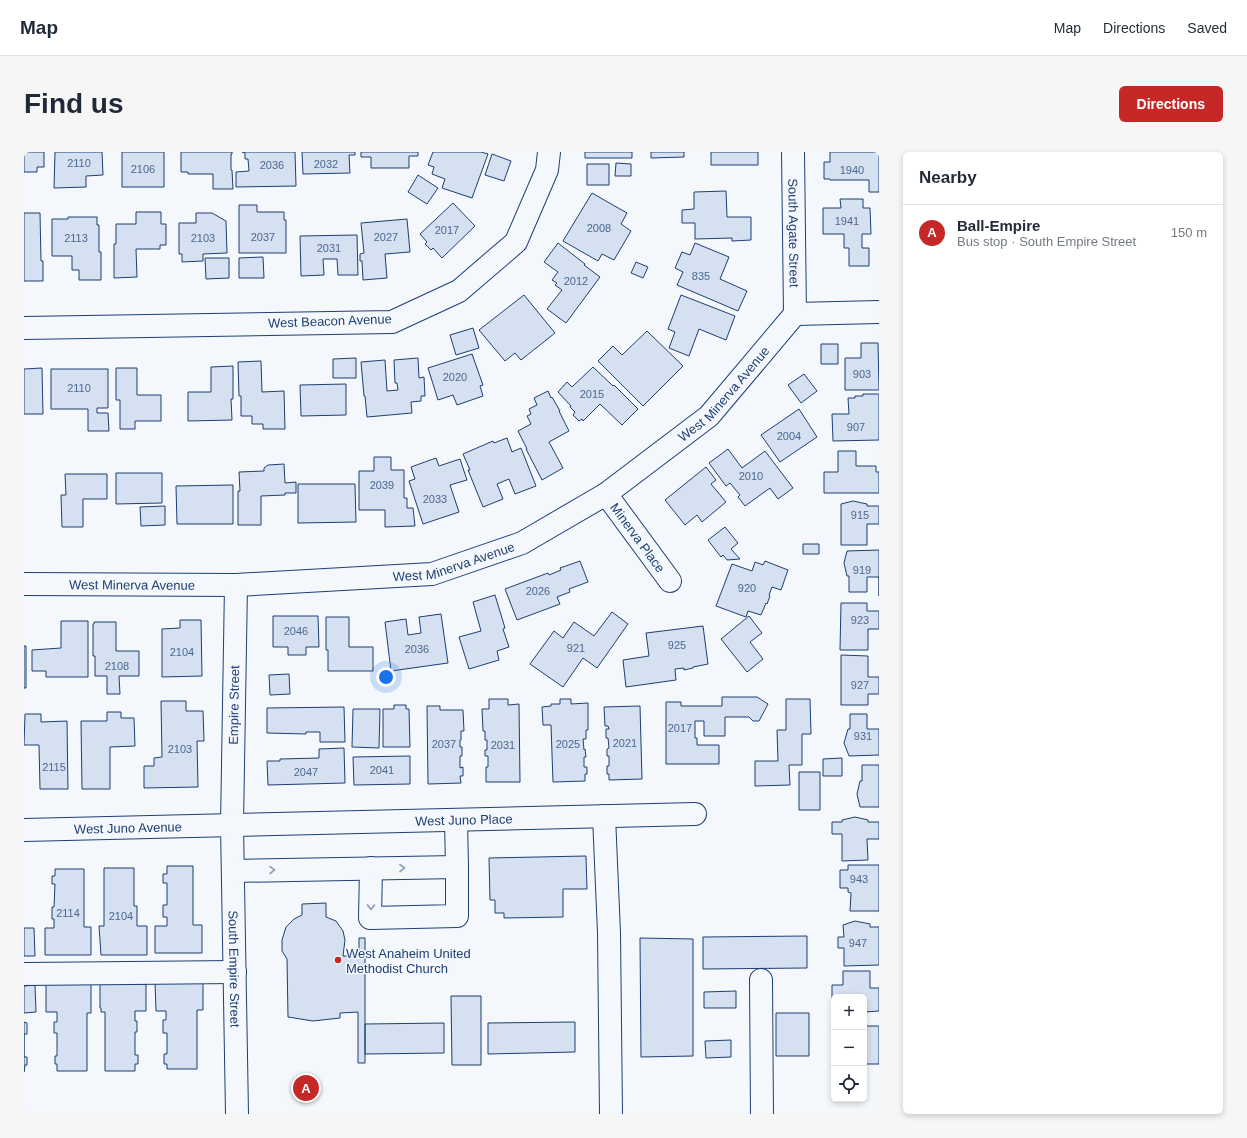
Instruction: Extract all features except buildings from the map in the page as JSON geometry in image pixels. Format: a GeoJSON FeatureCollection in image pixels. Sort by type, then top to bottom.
{"type":"FeatureCollection","features":[{"type":"Feature","properties":{"kind":"street","name":"West Beacon Avenue"},"geometry":{"type":"LineString","coordinates":[[24,328],[392,322],[459,291],[516,242],[547,170],[549,152]]}},
{"type":"Feature","properties":{"kind":"street","name":"South Agate Street"},"geometry":{"type":"LineString","coordinates":[[793,152],[795,314]]}},
{"type":"Feature","properties":{"kind":"street"},"geometry":{"type":"LineString","coordinates":[[795,314],[879,312]]}},
{"type":"Feature","properties":{"kind":"street","name":"West Minerva Avenue"},"geometry":{"type":"LineString","coordinates":[[24,584],[236,585],[432,574],[522,543],[606,494],[709,416],[795,314]]}},
{"type":"Feature","properties":{"kind":"street","name":"Minerva Place"},"geometry":{"type":"LineString","coordinates":[[606,494],[670,581]]}},
{"type":"Feature","properties":{"kind":"street","name":"Empire Street"},"geometry":{"type":"LineString","coordinates":[[232,825],[236,585]]}},
{"type":"Feature","properties":{"kind":"street","name":"West Juno Place"},"geometry":{"type":"LineString","coordinates":[[232,825],[695,814]]}},
{"type":"Feature","properties":{"kind":"street"},"geometry":{"type":"LineString","coordinates":[[604,816],[609,932],[612,1114]]}},
{"type":"Feature","properties":{"kind":"street"},"geometry":{"type":"LineString","coordinates":[[371,868],[370,918],[458,916],[456,820]]}},
{"type":"Feature","properties":{"kind":"street","name":"West Juno Avenue"},"geometry":{"type":"LineString","coordinates":[[24,830],[232,825]]}},
{"type":"Feature","properties":{"kind":"street","name":"South Empire Street"},"geometry":{"type":"LineString","coordinates":[[232,825],[237,1114]]}},
{"type":"Feature","properties":{"kind":"street"},"geometry":{"type":"LineString","coordinates":[[233,871],[457,866]]}},
{"type":"Feature","properties":{"kind":"street"},"geometry":{"type":"LineString","coordinates":[[24,974],[235,972]]}},
{"type":"Feature","properties":{"kind":"street"},"geometry":{"type":"LineString","coordinates":[[760,980],[762,1114]]}},
{"type":"Feature","properties":{"kind":"place","name":"West Anaheim United Methodist Church"},"geometry":{"type":"Point","coordinates":[338,960]}},
{"type":"Feature","properties":{"kind":"place","name":"Ball-Empire"},"geometry":{"type":"Point","coordinates":[306,1088]}}]}
